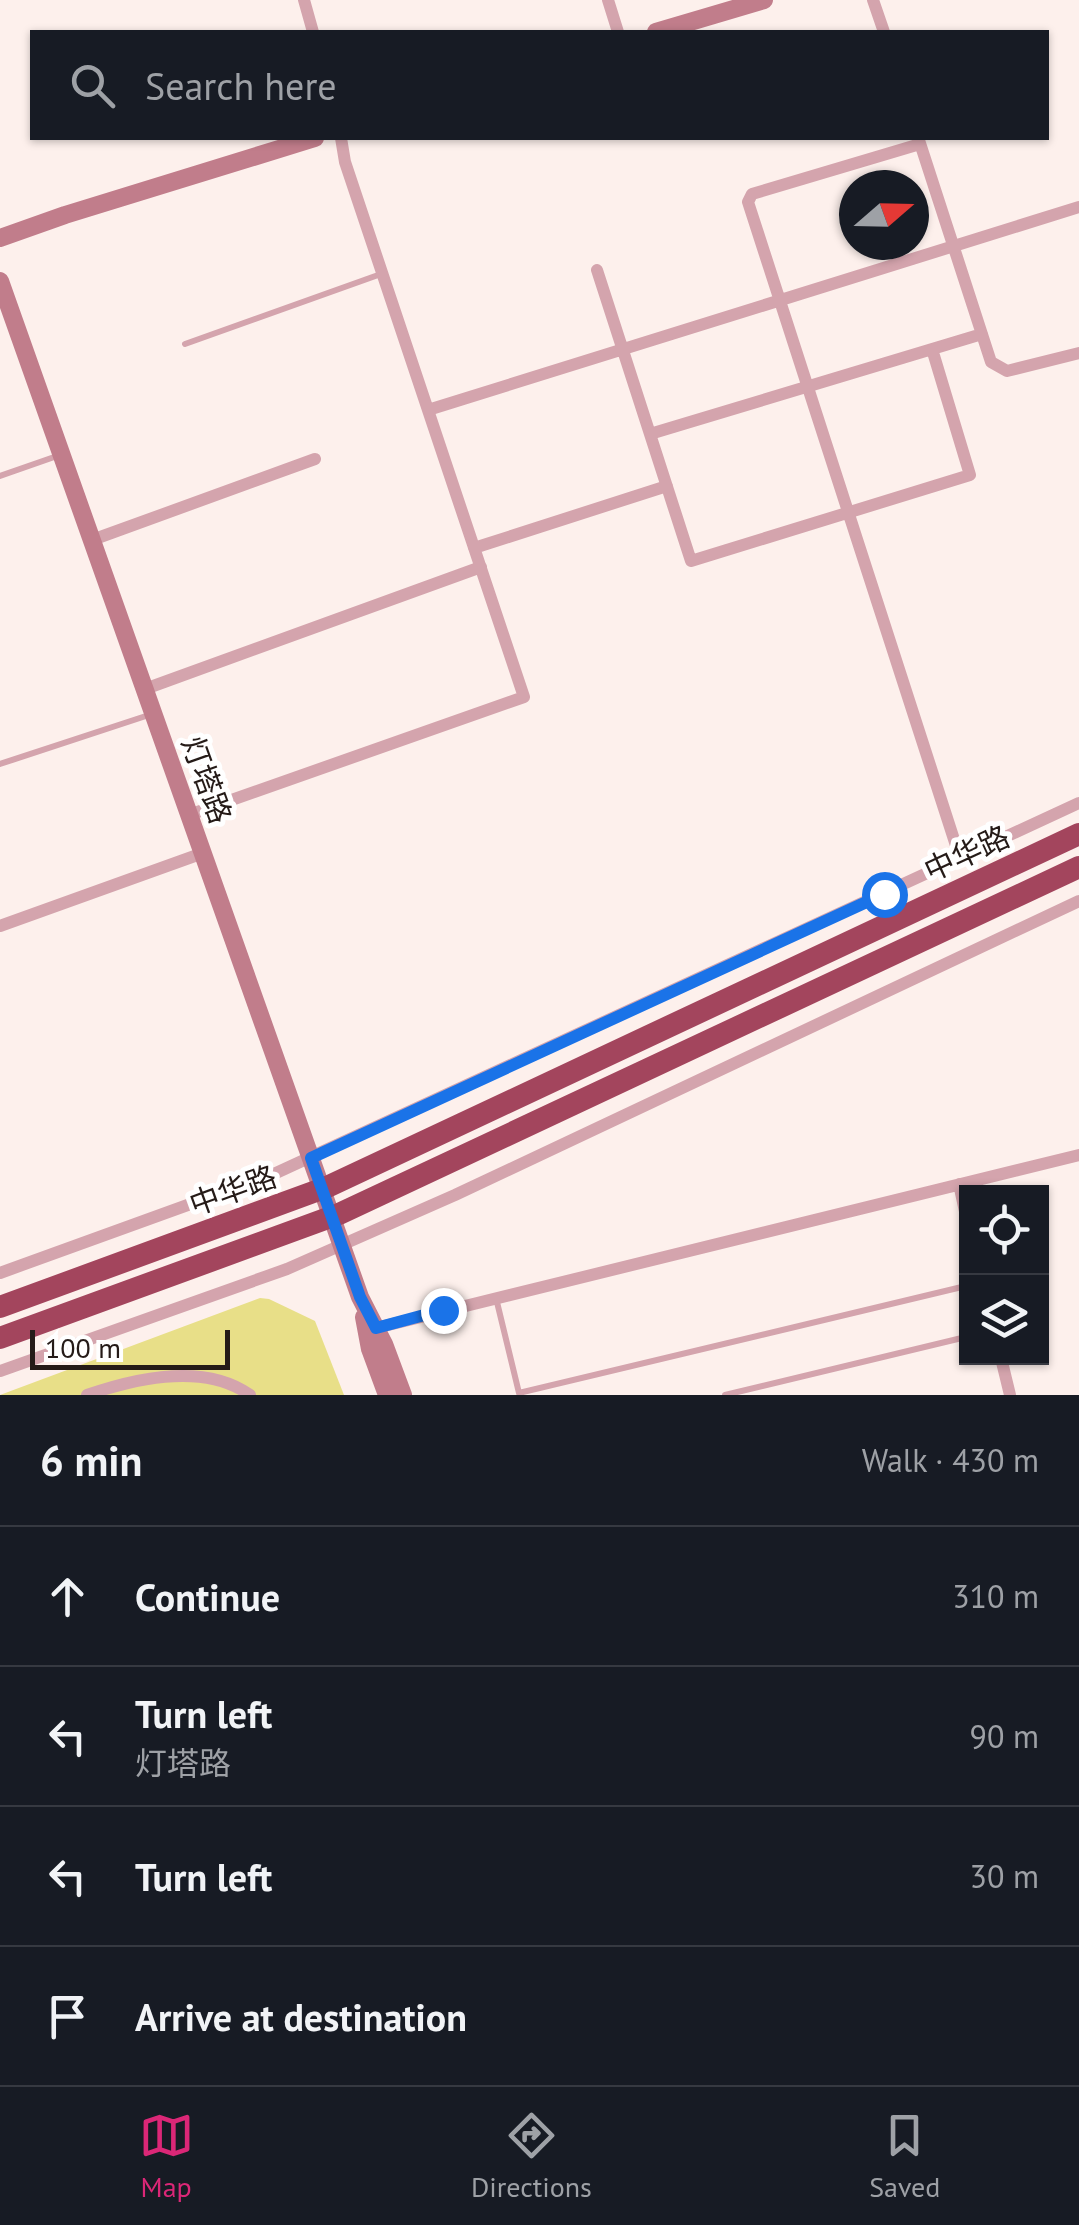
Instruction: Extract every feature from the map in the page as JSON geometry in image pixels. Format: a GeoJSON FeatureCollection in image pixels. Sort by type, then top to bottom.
{"type":"FeatureCollection","features":[{"type":"Feature","properties":{"kind":"highway","name":"中华路"},"geometry":{"type":"LineString","coordinates":[[0,1307],[322,1189],[1079,834]]}},
{"type":"Feature","properties":{"kind":"highway","name":"中华路"},"geometry":{"type":"LineString","coordinates":[[0,1338],[332,1216],[1079,867]]}},
{"type":"Feature","properties":{"kind":"street"},"geometry":{"type":"LineString","coordinates":[[304,0],[312,30]]}},
{"type":"Feature","properties":{"kind":"street"},"geometry":{"type":"LineString","coordinates":[[608,0],[617,30]]}},
{"type":"Feature","properties":{"kind":"street"},"geometry":{"type":"LineString","coordinates":[[663,30],[764,0]]}},
{"type":"Feature","properties":{"kind":"street"},"geometry":{"type":"LineString","coordinates":[[873,0],[883,30]]}},
{"type":"Feature","properties":{"kind":"street"},"geometry":{"type":"LineString","coordinates":[[0,238],[308,140]]}},
{"type":"Feature","properties":{"kind":"street"},"geometry":{"type":"LineString","coordinates":[[190,814],[524,697],[345,162],[341,140]]}},
{"type":"Feature","properties":{"kind":"street"},"geometry":{"type":"LineString","coordinates":[[960,858],[748,198],[919,141],[991,362],[1007,371],[1079,353]]}},
{"type":"Feature","properties":{"kind":"street"},"geometry":{"type":"LineString","coordinates":[[428,410],[1079,207]]}},
{"type":"Feature","properties":{"kind":"street"},"geometry":{"type":"LineString","coordinates":[[597,270],[691,561],[970,475],[932,349]]}},
{"type":"Feature","properties":{"kind":"street","name":"灯塔路"},"geometry":{"type":"LineString","coordinates":[[0,281],[360,1297],[402,1395]]}},
{"type":"Feature","properties":{"kind":"street"},"geometry":{"type":"LineString","coordinates":[[650,434],[982,334]]}},
{"type":"Feature","properties":{"kind":"street"},"geometry":{"type":"LineString","coordinates":[[92,540],[315,460]]}},
{"type":"Feature","properties":{"kind":"street"},"geometry":{"type":"LineString","coordinates":[[474,548],[667,486]]}},
{"type":"Feature","properties":{"kind":"street"},"geometry":{"type":"LineString","coordinates":[[145,689],[481,566]]}},
{"type":"Feature","properties":{"kind":"street"},"geometry":{"type":"LineString","coordinates":[[0,1272],[311,1158],[1079,802]]}},
{"type":"Feature","properties":{"kind":"street"},"geometry":{"type":"LineString","coordinates":[[0,926],[203,854]]}},
{"type":"Feature","properties":{"kind":"street"},"geometry":{"type":"LineString","coordinates":[[0,1371],[342,1245],[1079,902]]}},
{"type":"Feature","properties":{"kind":"street"},"geometry":{"type":"LineString","coordinates":[[376,1328],[1079,1155]]}},
{"type":"Feature","properties":{"kind":"street","name":"灯塔路"},"geometry":{"type":"LineString","coordinates":[[360,1297],[370,1349],[386,1395]]}},
{"type":"Feature","properties":{"kind":"street"},"geometry":{"type":"LineString","coordinates":[[1003,1365],[1010,1395]]}},
{"type":"Feature","properties":{"kind":"street"},"geometry":{"type":"LineString","coordinates":[[87,1395],[136,1381],[194,1376],[234,1384],[250,1395]]}},
{"type":"Feature","properties":{"kind":"lane"},"geometry":{"type":"LineString","coordinates":[[185,344],[382,273]]}},
{"type":"Feature","properties":{"kind":"lane"},"geometry":{"type":"LineString","coordinates":[[0,476],[61,454]]}},
{"type":"Feature","properties":{"kind":"lane"},"geometry":{"type":"LineString","coordinates":[[0,764],[153,713]]}},
{"type":"Feature","properties":{"kind":"lane"},"geometry":{"type":"LineString","coordinates":[[496,1297],[519,1394],[959,1288]]}},
{"type":"Feature","properties":{"kind":"lane"},"geometry":{"type":"LineString","coordinates":[[725,1395],[959,1339]]}},
{"type":"Feature","properties":{"kind":"shaded area"},"geometry":{"type":"Polygon","coordinates":[[[260,1298],[315,1321],[344,1395],[0,1395],[260,1298]]]}},
{"type":"Feature","properties":{"kind":"route"},"geometry":{"type":"LineString","coordinates":[[443,1310],[376,1328],[360,1297],[311,1158],[884,894]]}}]}
